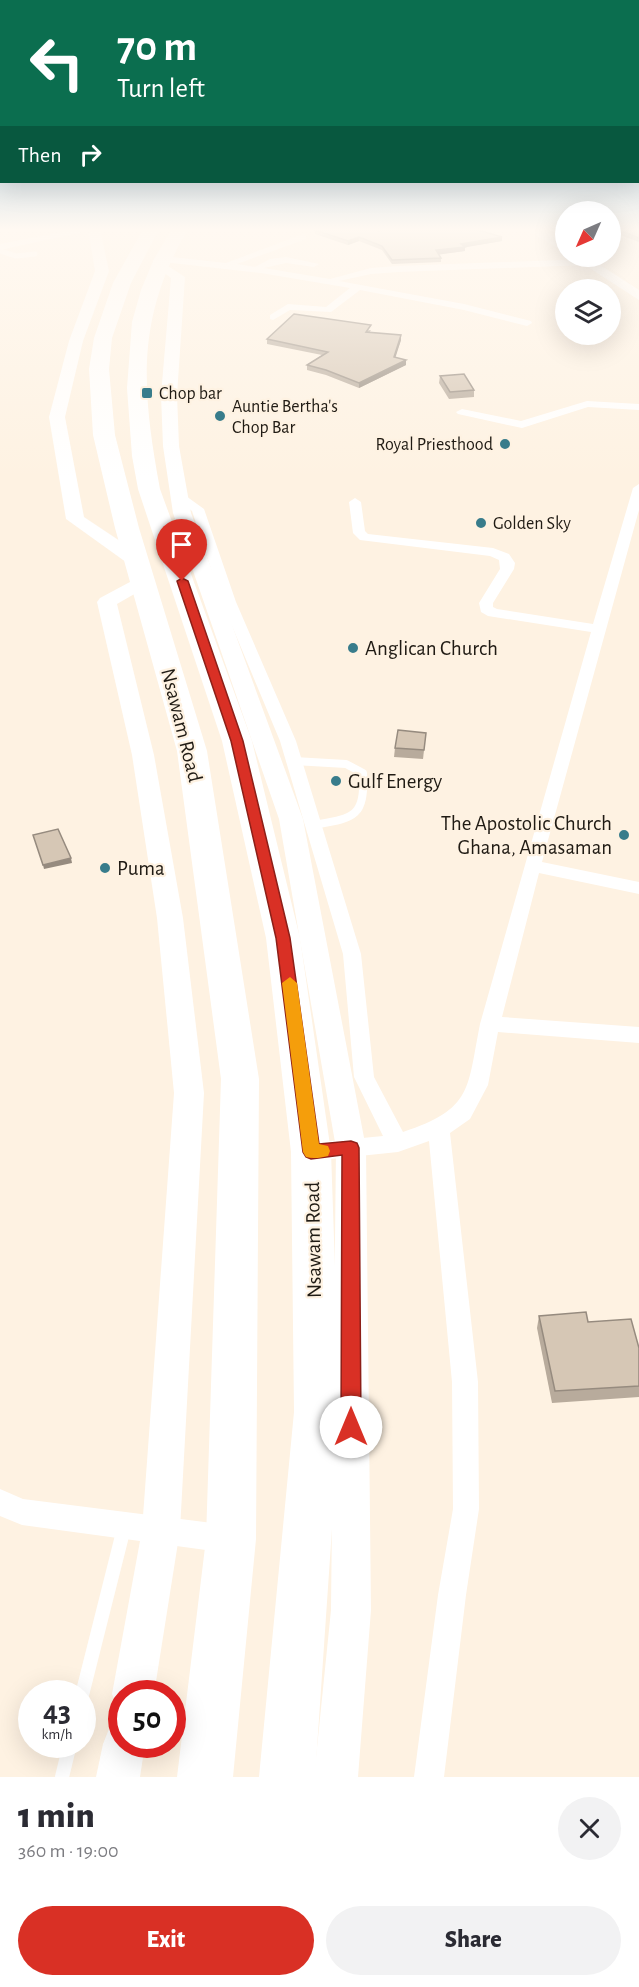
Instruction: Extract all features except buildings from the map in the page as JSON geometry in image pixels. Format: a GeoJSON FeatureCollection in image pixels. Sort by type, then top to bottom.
{"type":"FeatureCollection","features":[{"type":"Feature","properties":{"kind":"highway","name":"Nsawam Road"},"geometry":{"type":"LineString","coordinates":[[112,312],[103,338],[99,369],[104,435],[140,571],[192,751],[240,1078],[231,1539],[205,1777]]}},
{"type":"Feature","properties":{"kind":"highway","name":"Nsawam Road"},"geometry":{"type":"LineString","coordinates":[[143,312],[135,365],[141,450],[149,489],[237,741],[283,938],[311,1152],[317,1412],[287,1777]]}},
{"type":"Feature","properties":{"kind":"main road"},"geometry":{"type":"LineString","coordinates":[[87,312],[76,341],[57,417],[75,519],[140,571],[107,602],[145,766],[170,918],[189,1093],[161,1530],[135,1680]]}},
{"type":"Feature","properties":{"kind":"main road"},"geometry":{"type":"LineString","coordinates":[[175,312],[169,395],[171,446],[182,513],[291,819],[351,1148],[351,1610],[336,1777]]}},
{"type":"Feature","properties":{"kind":"main road"},"geometry":{"type":"LineString","coordinates":[[118,1777],[121,1758]]}},
{"type":"Feature","properties":{"kind":"street"},"geometry":{"type":"LineString","coordinates":[[273,317],[280,312]]}},
{"type":"Feature","properties":{"kind":"street"},"geometry":{"type":"LineString","coordinates":[[490,312],[528,323]]}},
{"type":"Feature","properties":{"kind":"street"},"geometry":{"type":"LineString","coordinates":[[462,412],[522,425],[587,404],[639,407]]}},
{"type":"Feature","properties":{"kind":"street"},"geometry":{"type":"LineString","coordinates":[[311,1152],[398,1143],[439,1129],[464,1113],[478,1085],[490,1024],[532,866],[639,488]]}},
{"type":"Feature","properties":{"kind":"street"},"geometry":{"type":"LineString","coordinates":[[179,495],[198,509],[228,602],[288,741],[352,954],[364,1077],[398,1143]]}},
{"type":"Feature","properties":{"kind":"street"},"geometry":{"type":"LineString","coordinates":[[355,501],[359,533],[365,537],[493,552],[504,557],[508,562],[507,569],[486,603],[486,609],[493,613],[598,630]]}},
{"type":"Feature","properties":{"kind":"street"},"geometry":{"type":"LineString","coordinates":[[532,866],[639,888]]}},
{"type":"Feature","properties":{"kind":"street"},"geometry":{"type":"LineString","coordinates":[[490,1024],[639,1035]]}},
{"type":"Feature","properties":{"kind":"street"},"geometry":{"type":"LineString","coordinates":[[429,1777],[452,1595],[466,1509],[465,1382],[439,1129]]}},
{"type":"Feature","properties":{"kind":"street"},"geometry":{"type":"LineString","coordinates":[[0,1502],[22,1512],[231,1539]]}},
{"type":"Feature","properties":{"kind":"lane"},"geometry":{"type":"LineString","coordinates":[[294,761],[346,764],[363,773],[363,801],[357,809],[334,822],[313,825]]}},
{"type":"Feature","properties":{"kind":"lane"},"geometry":{"type":"LineString","coordinates":[[86,1680],[125,1525]]}},
{"type":"Feature","properties":{"kind":"lane"},"geometry":{"type":"LineString","coordinates":[[62,1777],[67,1758]]}},
{"type":"Feature","properties":{"kind":"slow traffic"},"geometry":{"type":"LineString","coordinates":[[290,983],[311,1152],[322,1151]]}},
{"type":"Feature","properties":{"kind":"place","name":"Chop bar"},"geometry":{"type":"Point","coordinates":[147,393]}},
{"type":"Feature","properties":{"kind":"place","name":"Auntie Bertha's Chop Bar"},"geometry":{"type":"Point","coordinates":[220,416]}},
{"type":"Feature","properties":{"kind":"place","name":"Royal Priesthood"},"geometry":{"type":"Point","coordinates":[505,444]}},
{"type":"Feature","properties":{"kind":"place","name":"Golden Sky"},"geometry":{"type":"Point","coordinates":[481,523]}},
{"type":"Feature","properties":{"kind":"place","name":"Anglican Church"},"geometry":{"type":"Point","coordinates":[353,648]}},
{"type":"Feature","properties":{"kind":"place","name":"Gulf Energy"},"geometry":{"type":"Point","coordinates":[336,781]}},
{"type":"Feature","properties":{"kind":"place","name":"The Apostolic Church Ghana, Amasaman"},"geometry":{"type":"Point","coordinates":[624,835]}},
{"type":"Feature","properties":{"kind":"place","name":"Puma"},"geometry":{"type":"Point","coordinates":[105,868]}},
{"type":"Feature","properties":{"kind":"route"},"geometry":{"type":"LineString","coordinates":[[182,581],[237,741],[283,938],[303,1076],[311,1152],[351,1148],[351,1427]]}}]}
